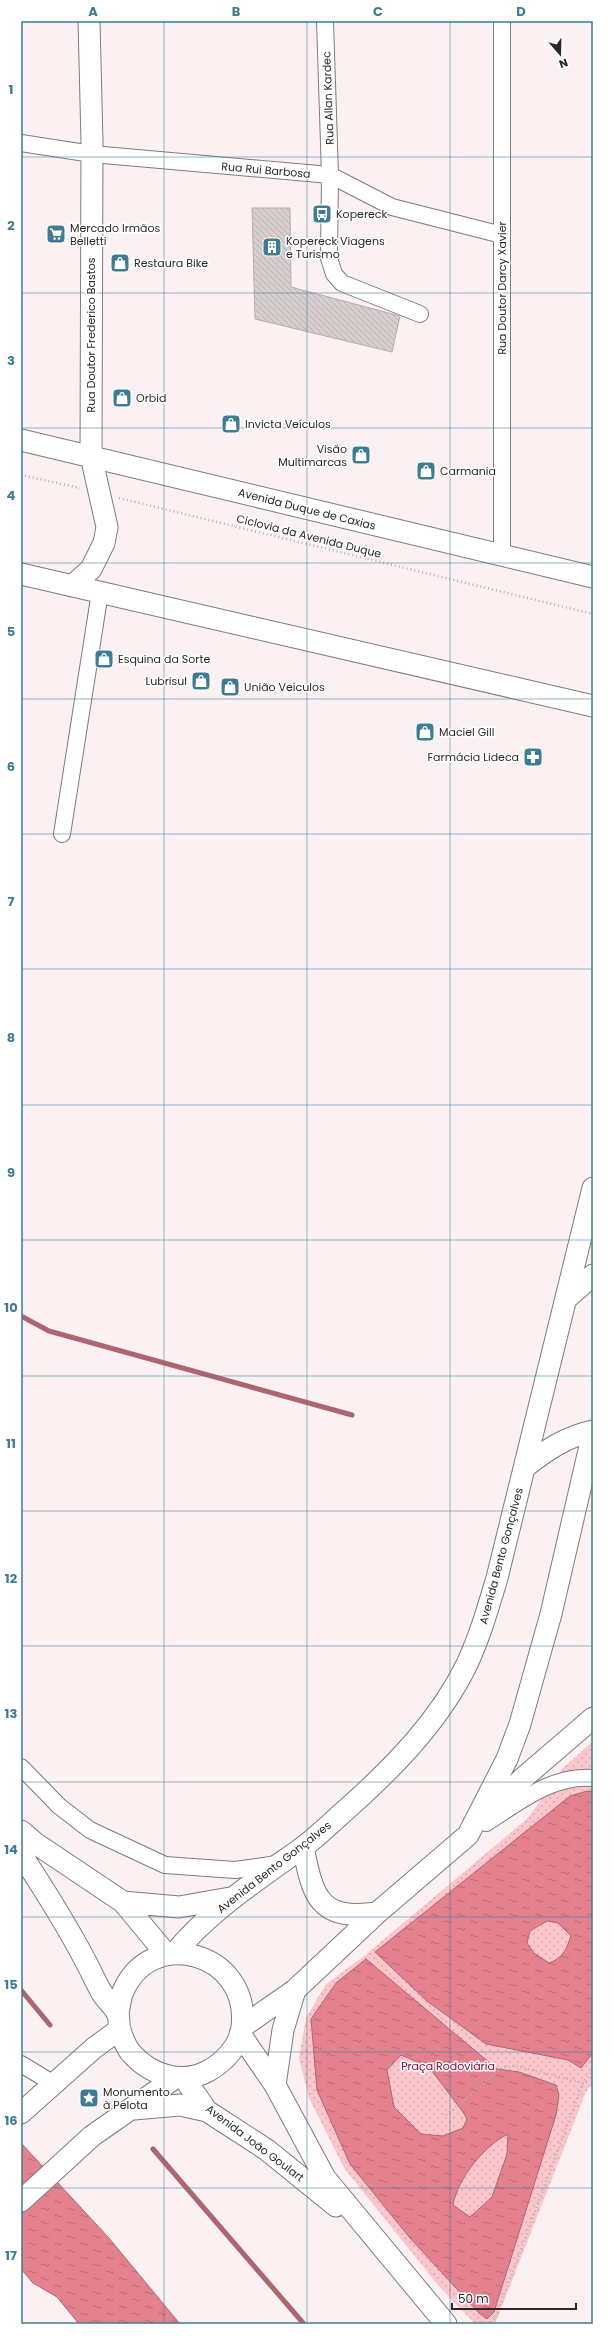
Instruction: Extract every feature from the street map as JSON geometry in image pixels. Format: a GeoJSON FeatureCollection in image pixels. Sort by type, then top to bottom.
{"type":"FeatureCollection","features":[{"type":"Feature","properties":{"kind":"main road","name":"Rua Doutor Frederico Bastos"},"geometry":{"type":"LineString","coordinates":[[72,586],[91,569],[104,543],[107,527],[91,456],[92,154],[89,21]]}},
{"type":"Feature","properties":{"kind":"main road","name":"Avenida Duque de Caxias"},"geometry":{"type":"LineString","coordinates":[[21,440],[593,577]]}},
{"type":"Feature","properties":{"kind":"main road"},"geometry":{"type":"LineString","coordinates":[[21,574],[593,706]]}},
{"type":"Feature","properties":{"kind":"main road","name":"Avenida Bento Gonçalves"},"geometry":{"type":"LineString","coordinates":[[170,1954],[191,1932],[236,1896],[303,1847],[378,1782],[408,1749],[444,1703],[466,1665],[483,1627],[497,1578],[593,1192]]}},
{"type":"Feature","properties":{"kind":"main road"},"geometry":{"type":"LineString","coordinates":[[568,1297],[593,1274]]}},
{"type":"Feature","properties":{"kind":"main road"},"geometry":{"type":"LineString","coordinates":[[468,1835],[507,1759],[520,1724],[551,1614],[593,1432],[579,1434],[564,1441],[542,1453],[525,1467]]}},
{"type":"Feature","properties":{"kind":"main road"},"geometry":{"type":"LineString","coordinates":[[241,2030],[295,1990],[377,1913],[468,1835],[522,1779],[593,1718]]}},
{"type":"Feature","properties":{"kind":"main road"},"geometry":{"type":"LineString","coordinates":[[21,1831],[42,1848],[123,1902],[170,1954]]}},
{"type":"Feature","properties":{"kind":"main road"},"geometry":{"type":"LineString","coordinates":[[303,1847],[310,1883],[317,1898],[334,1910],[354,1916],[377,1913]]}},
{"type":"Feature","properties":{"kind":"main road"},"geometry":{"type":"LineString","coordinates":[[21,1854],[55,1909],[119,2022],[130,2053],[150,2070],[180,2078]]}},
{"type":"Feature","properties":{"kind":"main road"},"geometry":{"type":"LineString","coordinates":[[123,1902],[179,1906],[214,1902],[236,1896]]}},
{"type":"Feature","properties":{"kind":"main road"},"geometry":{"type":"LineString","coordinates":[[21,2113],[94,2048],[119,2022],[122,1994],[132,1976],[148,1962],[170,1954],[197,1955],[218,1965],[234,1982],[242,2004],[241,2030],[232,2051],[219,2065],[202,2074],[180,2078],[129,2110],[92,2136],[21,2201]]}},
{"type":"Feature","properties":{"kind":"main road"},"geometry":{"type":"LineString","coordinates":[[275,2085],[282,2030],[295,1990]]}},
{"type":"Feature","properties":{"kind":"main road","name":"Avenida João Goulart"},"geometry":{"type":"LineString","coordinates":[[241,2030],[275,2085],[325,2178],[446,2324]]}},
{"type":"Feature","properties":{"kind":"main road","name":"Avenida João Goulart"},"geometry":{"type":"LineString","coordinates":[[180,2078],[207,2111],[268,2150],[371,2234]]}},
{"type":"Feature","properties":{"kind":"main road"},"geometry":{"type":"LineString","coordinates":[[129,2110],[161,2105],[180,2105],[207,2111]]}},
{"type":"Feature","properties":{"kind":"street","name":"Rua Allan Kardec"},"geometry":{"type":"LineString","coordinates":[[325,21],[330,175],[329,258],[334,274],[342,283],[420,314]]}},
{"type":"Feature","properties":{"kind":"street","name":"Rua Doutor Darcy Xavier"},"geometry":{"type":"LineString","coordinates":[[502,21],[502,556]]}},
{"type":"Feature","properties":{"kind":"street","name":"Rua Rui Barbosa"},"geometry":{"type":"LineString","coordinates":[[21,143],[92,154],[330,175],[392,207],[502,236]]}},
{"type":"Feature","properties":{"kind":"street"},"geometry":{"type":"LineString","coordinates":[[62,834],[100,592]]}},
{"type":"Feature","properties":{"kind":"street"},"geometry":{"type":"LineString","coordinates":[[21,1767],[59,1806],[90,1830],[165,1865],[235,1870],[279,1864]]}},
{"type":"Feature","properties":{"kind":"street"},"geometry":{"type":"LineString","coordinates":[[468,1835],[546,1786],[586,1777],[593,1778]]}},
{"type":"Feature","properties":{"kind":"street"},"geometry":{"type":"LineString","coordinates":[[21,2064],[50,2088]]}},
{"type":"Feature","properties":{"kind":"path","name":"Ciclovia da Avenida Duque"},"geometry":{"type":"LineString","coordinates":[[21,474],[593,614]]}},
{"type":"Feature","properties":{"kind":"path"},"geometry":{"type":"LineString","coordinates":[[446,2115],[503,2067],[516,2066],[583,2083]]}},
{"type":"Feature","properties":{"kind":"path"},"geometry":{"type":"LineString","coordinates":[[492,2324],[583,2083],[593,2069]]}},
{"type":"Feature","properties":{"kind":"green space","name":"Praça Rodoviária"},"geometry":{"type":"Polygon","coordinates":[[[593,1741],[593,2083],[586,2092],[495,2324],[475,2324],[437,2284],[344,2168],[309,2098],[299,2058],[306,2018],[326,1984],[364,1956],[528,1818],[563,1768],[593,1741]]]}},
{"type":"Feature","properties":{"kind":"water"},"geometry":{"type":"Polygon","coordinates":[[[587,1791],[593,1792],[593,2053],[581,2068],[568,2060],[486,2044],[427,2001],[375,1952],[570,1796],[587,1791]],[[547,1921],[530,1931],[527,1943],[534,1953],[549,1963],[561,1956],[571,1936],[558,1923],[547,1921]]]}},
{"type":"Feature","properties":{"kind":"water"},"geometry":{"type":"Polygon","coordinates":[[[366,1959],[497,2069],[519,2072],[556,2085],[559,2095],[556,2115],[494,2312],[487,2319],[479,2313],[410,2238],[350,2164],[317,2090],[311,2019],[336,1983],[366,1959]],[[401,2055],[387,2070],[394,2107],[421,2134],[443,2136],[463,2128],[467,2119],[429,2067],[401,2055]],[[508,2134],[490,2146],[481,2155],[473,2164],[460,2184],[453,2205],[470,2217],[492,2197],[507,2154],[508,2134]]]}},
{"type":"Feature","properties":{"kind":"water"},"geometry":{"type":"Polygon","coordinates":[[[21,2143],[108,2237],[180,2324],[79,2324],[57,2297],[33,2283],[21,2269],[21,2143]]]}},
{"type":"Feature","properties":{"kind":"building","name":"Kopereck Viagens e Turismo"},"geometry":{"type":"Polygon","coordinates":[[[252,208],[290,208],[291,287],[400,316],[392,352],[255,319],[252,208]]]}},
{"type":"Feature","properties":{"kind":"waterway"},"geometry":{"type":"LineString","coordinates":[[21,1316],[49,1331],[352,1415]]}},
{"type":"Feature","properties":{"kind":"waterway"},"geometry":{"type":"LineString","coordinates":[[21,1990],[50,2025]]}},
{"type":"Feature","properties":{"kind":"waterway"},"geometry":{"type":"LineString","coordinates":[[153,2149],[304,2324]]}},
{"type":"Feature","properties":{"kind":"place","name":"Kopereck"},"geometry":{"type":"Point","coordinates":[322,214]}},
{"type":"Feature","properties":{"kind":"place","name":"Mercado Irmãos Belletti"},"geometry":{"type":"Point","coordinates":[56,234]}},
{"type":"Feature","properties":{"kind":"place","name":"Kopereck Viagens e Turismo"},"geometry":{"type":"Point","coordinates":[272,247]}},
{"type":"Feature","properties":{"kind":"place","name":"Restaura Bike"},"geometry":{"type":"Point","coordinates":[120,263]}},
{"type":"Feature","properties":{"kind":"place","name":"Orbid"},"geometry":{"type":"Point","coordinates":[122,398]}},
{"type":"Feature","properties":{"kind":"place","name":"Invicta Veículos"},"geometry":{"type":"Point","coordinates":[231,424]}},
{"type":"Feature","properties":{"kind":"place","name":"Visão Multimarcas"},"geometry":{"type":"Point","coordinates":[361,455]}},
{"type":"Feature","properties":{"kind":"place","name":"Carmania"},"geometry":{"type":"Point","coordinates":[426,471]}},
{"type":"Feature","properties":{"kind":"place","name":"Esquina da Sorte"},"geometry":{"type":"Point","coordinates":[104,659]}},
{"type":"Feature","properties":{"kind":"place","name":"Lubrisul"},"geometry":{"type":"Point","coordinates":[201,681]}},
{"type":"Feature","properties":{"kind":"place","name":"União Veículos"},"geometry":{"type":"Point","coordinates":[230,687]}},
{"type":"Feature","properties":{"kind":"place","name":"Maciel Gill"},"geometry":{"type":"Point","coordinates":[425,732]}},
{"type":"Feature","properties":{"kind":"place","name":"Farmácia Lideca"},"geometry":{"type":"Point","coordinates":[533,757]}},
{"type":"Feature","properties":{"kind":"place","name":"Monumento à Pelota"},"geometry":{"type":"Point","coordinates":[89,2098]}}]}
